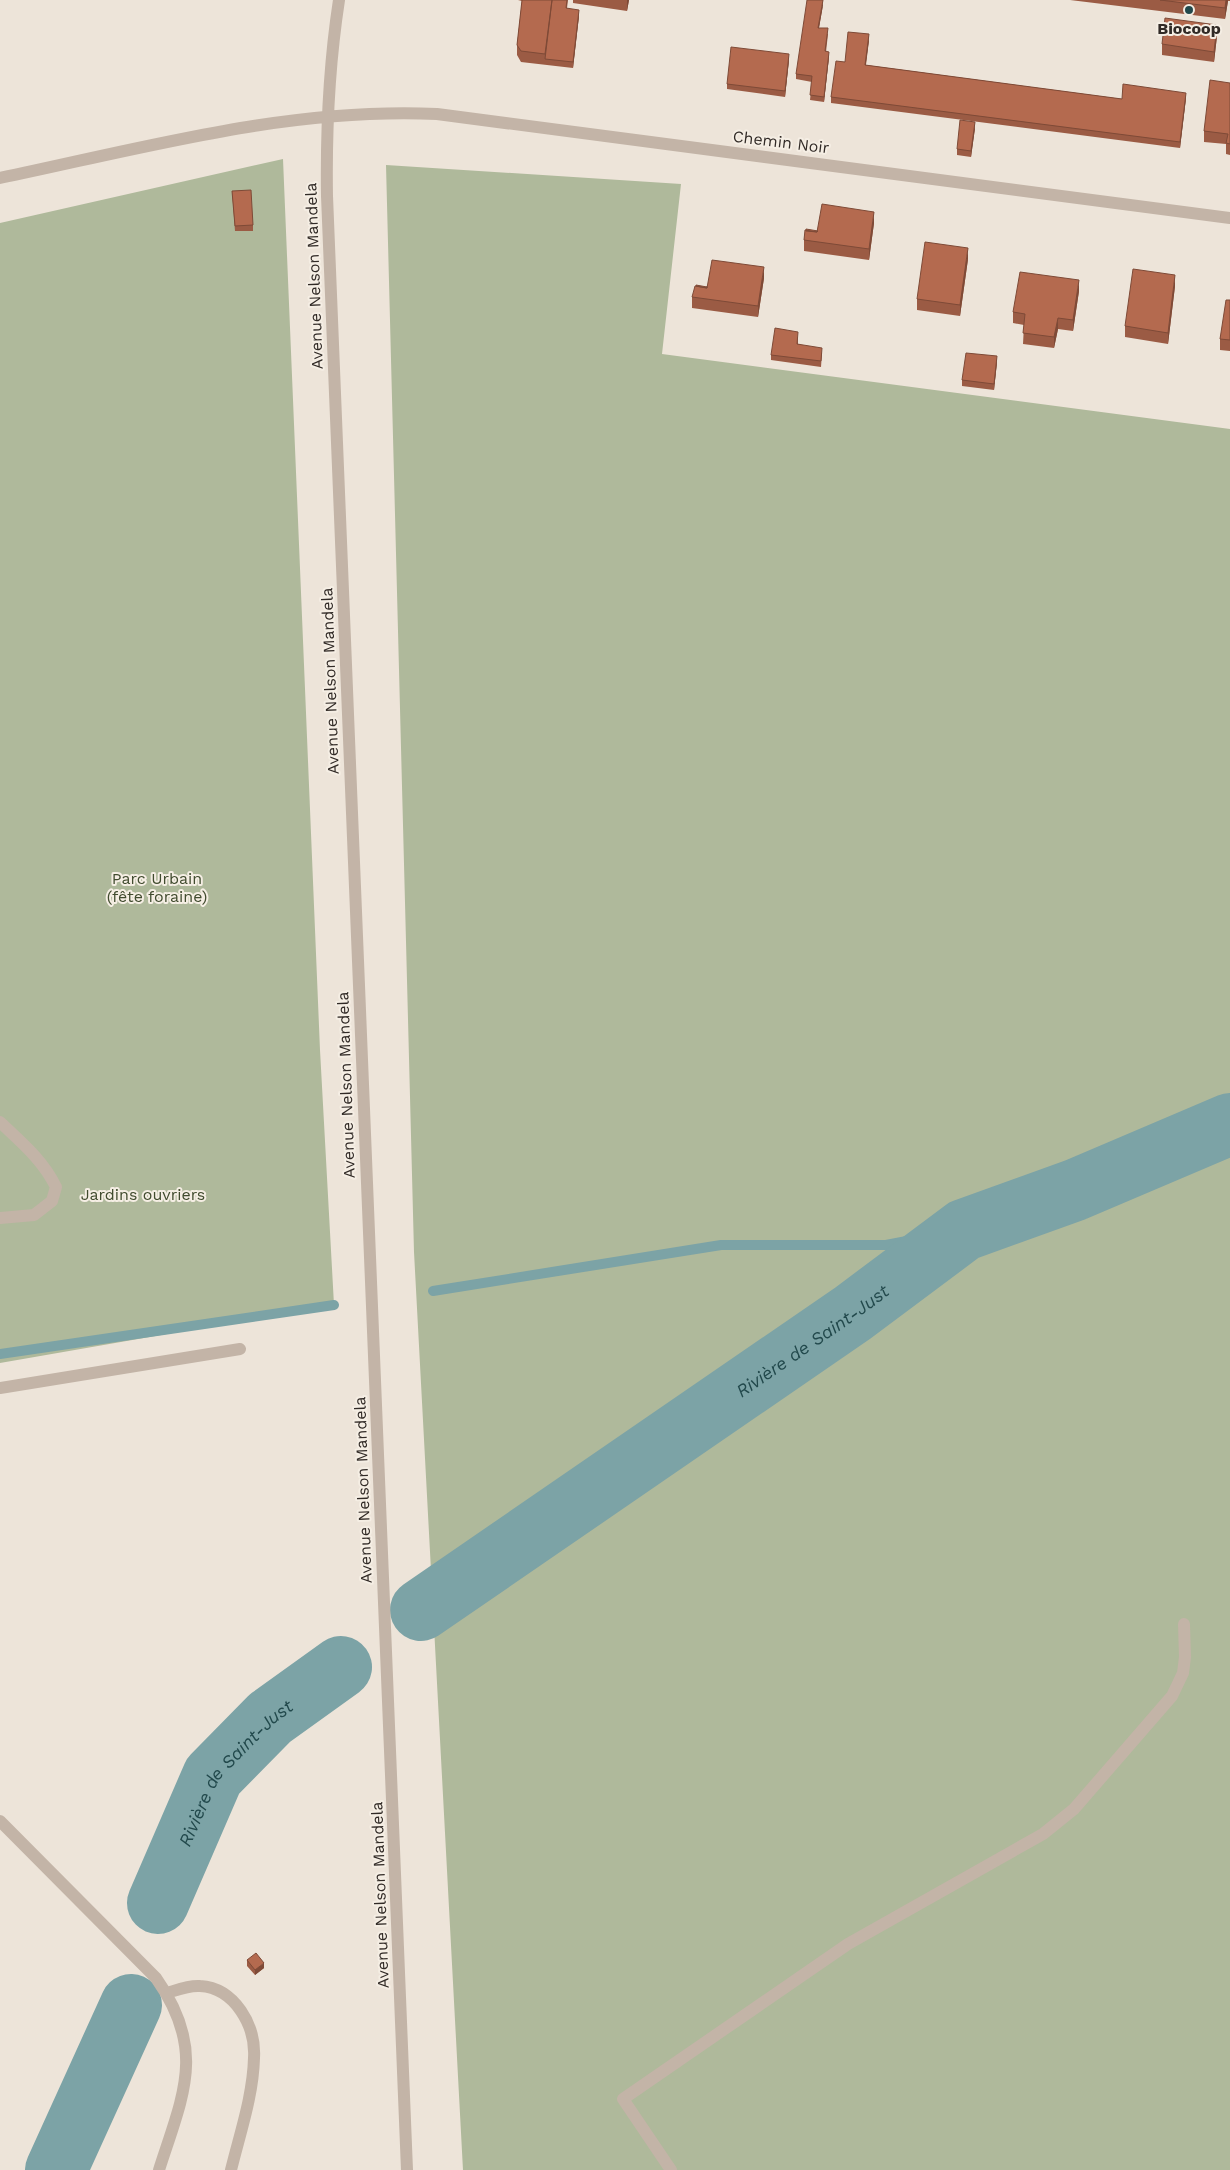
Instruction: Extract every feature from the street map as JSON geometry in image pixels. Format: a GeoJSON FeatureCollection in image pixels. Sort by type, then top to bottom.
{"type":"FeatureCollection","features":[{"type":"Feature","properties":{"kind":"street","name":"Avenue Nelson Mandela"},"geometry":{"type":"LineString","coordinates":[[339,0],[332,51],[327,180],[407,2170]]}},
{"type":"Feature","properties":{"kind":"street","name":"Chemin Noir"},"geometry":{"type":"LineString","coordinates":[[0,178],[233,128],[328,117],[414,113],[437,114],[1230,218]]}},
{"type":"Feature","properties":{"kind":"street"},"geometry":{"type":"LineString","coordinates":[[0,1122],[48,1170],[56,1187],[52,1201],[34,1215],[0,1218]]}},
{"type":"Feature","properties":{"kind":"street"},"geometry":{"type":"LineString","coordinates":[[0,1388],[240,1349]]}},
{"type":"Feature","properties":{"kind":"street"},"geometry":{"type":"LineString","coordinates":[[671,2170],[623,2099],[848,1944],[1031,1842],[1058,1824],[1074,1809],[1172,1696],[1180,1679],[1185,1657],[1184,1624]]}},
{"type":"Feature","properties":{"kind":"street"},"geometry":{"type":"LineString","coordinates":[[0,1821],[156,1978],[167,1993],[182,2029],[188,2057],[186,2080],[182,2096],[158,2170]]}},
{"type":"Feature","properties":{"kind":"street"},"geometry":{"type":"LineString","coordinates":[[167,1993],[200,1986],[214,1989],[233,1999],[242,2013],[251,2034],[255,2056],[252,2080],[232,2170]]}},
{"type":"Feature","properties":{"kind":"green space","name":"Parc Urbain (fête foraine)"},"geometry":{"type":"Polygon","coordinates":[[[283,159],[320,1050],[334,1305],[0,1363],[0,223],[283,159]]]}},
{"type":"Feature","properties":{"kind":"green space"},"geometry":{"type":"Polygon","coordinates":[[[386,165],[681,184],[662,354],[1230,429],[1230,2170],[463,2170],[414,1252],[386,165]]]}},
{"type":"Feature","properties":{"kind":"building"},"geometry":{"type":"Polygon","coordinates":[[[522,0],[552,0],[545,54],[521,51],[517,45],[522,0]]]}},
{"type":"Feature","properties":{"kind":"building"},"geometry":{"type":"Polygon","coordinates":[[[552,0],[567,0],[566,8],[579,10],[573,62],[545,59],[552,0]]]}},
{"type":"Feature","properties":{"kind":"building"},"geometry":{"type":"Polygon","coordinates":[[[807,0],[823,0],[818,28],[828,28],[825,51],[829,52],[824,97],[810,95],[812,76],[796,74],[807,0]]]}},
{"type":"Feature","properties":{"kind":"building"},"geometry":{"type":"Polygon","coordinates":[[[1160,0],[1226,0],[1225,8],[1160,0]]]}},
{"type":"Feature","properties":{"kind":"building"},"geometry":{"type":"Polygon","coordinates":[[[1165,18],[1217,25],[1214,52],[1162,44],[1165,18]]]}},
{"type":"Feature","properties":{"kind":"building"},"geometry":{"type":"Polygon","coordinates":[[[848,32],[869,34],[865,65],[1122,99],[1123,84],[1186,93],[1180,142],[831,97],[836,61],[845,62],[848,32]]]}},
{"type":"Feature","properties":{"kind":"building"},"geometry":{"type":"Polygon","coordinates":[[[731,47],[789,54],[785,91],[727,84],[731,47]]]}},
{"type":"Feature","properties":{"kind":"building"},"geometry":{"type":"Polygon","coordinates":[[[1210,80],[1230,83],[1230,144],[1226,143],[1228,134],[1204,131],[1210,80]]]}},
{"type":"Feature","properties":{"kind":"building"},"geometry":{"type":"Polygon","coordinates":[[[960,120],[975,122],[971,151],[957,149],[960,120]]]}},
{"type":"Feature","properties":{"kind":"building"},"geometry":{"type":"Polygon","coordinates":[[[251,190],[253,225],[235,226],[232,191],[251,190]]]}},
{"type":"Feature","properties":{"kind":"building"},"geometry":{"type":"Polygon","coordinates":[[[822,204],[874,212],[869,249],[804,240],[805,230],[817,232],[822,204]]]}},
{"type":"Feature","properties":{"kind":"building"},"geometry":{"type":"Polygon","coordinates":[[[806,229],[818,231],[806,231],[806,229]]]}},
{"type":"Feature","properties":{"kind":"building"},"geometry":{"type":"Polygon","coordinates":[[[925,242],[968,248],[960,305],[917,299],[925,242]]]}},
{"type":"Feature","properties":{"kind":"building"},"geometry":{"type":"Polygon","coordinates":[[[712,260],[764,267],[758,306],[692,297],[695,286],[707,288],[712,260]]]}},
{"type":"Feature","properties":{"kind":"building"},"geometry":{"type":"Polygon","coordinates":[[[1133,269],[1175,275],[1168,333],[1125,326],[1133,269]]]}},
{"type":"Feature","properties":{"kind":"building"},"geometry":{"type":"Polygon","coordinates":[[[1020,272],[1079,280],[1073,320],[1058,318],[1054,337],[1023,333],[1025,314],[1013,312],[1020,272]]]}},
{"type":"Feature","properties":{"kind":"building"},"geometry":{"type":"Polygon","coordinates":[[[1226,300],[1230,300],[1230,340],[1220,339],[1226,300]]]}},
{"type":"Feature","properties":{"kind":"building"},"geometry":{"type":"Polygon","coordinates":[[[775,328],[798,332],[797,344],[822,348],[821,361],[771,355],[775,328]]]}},
{"type":"Feature","properties":{"kind":"building"},"geometry":{"type":"Polygon","coordinates":[[[966,353],[997,356],[994,384],[962,380],[966,353]]]}},
{"type":"Feature","properties":{"kind":"building"},"geometry":{"type":"Polygon","coordinates":[[[256,1953],[264,1963],[255,1970],[247,1960],[256,1953]]]}},
{"type":"Feature","properties":{"kind":"waterway","name":"Rivière de Saint-Just"},"geometry":{"type":"LineString","coordinates":[[421,1610],[853,1313],[964,1230],[1075,1190],[1230,1124]]}},
{"type":"Feature","properties":{"kind":"waterway"},"geometry":{"type":"LineString","coordinates":[[433,1291],[721,1245],[886,1245],[964,1230]]}},
{"type":"Feature","properties":{"kind":"waterway"},"geometry":{"type":"LineString","coordinates":[[0,1354],[334,1305]]}},
{"type":"Feature","properties":{"kind":"waterway","name":"Rivière de Saint-Just"},"geometry":{"type":"LineString","coordinates":[[158,1903],[213,1776],[270,1718],[341,1667]]}},
{"type":"Feature","properties":{"kind":"waterway","name":"Rivière de Saint-Just"},"geometry":{"type":"LineString","coordinates":[[56,2170],[131,2005]]}},
{"type":"Feature","properties":{"kind":"place","name":"Biocoop"},"geometry":{"type":"Point","coordinates":[1189,10]}},
{"type":"Feature","properties":{"kind":"park label","name":"Jardins ouvriers"},"geometry":{"type":"Point","coordinates":[143,1194]}}]}
